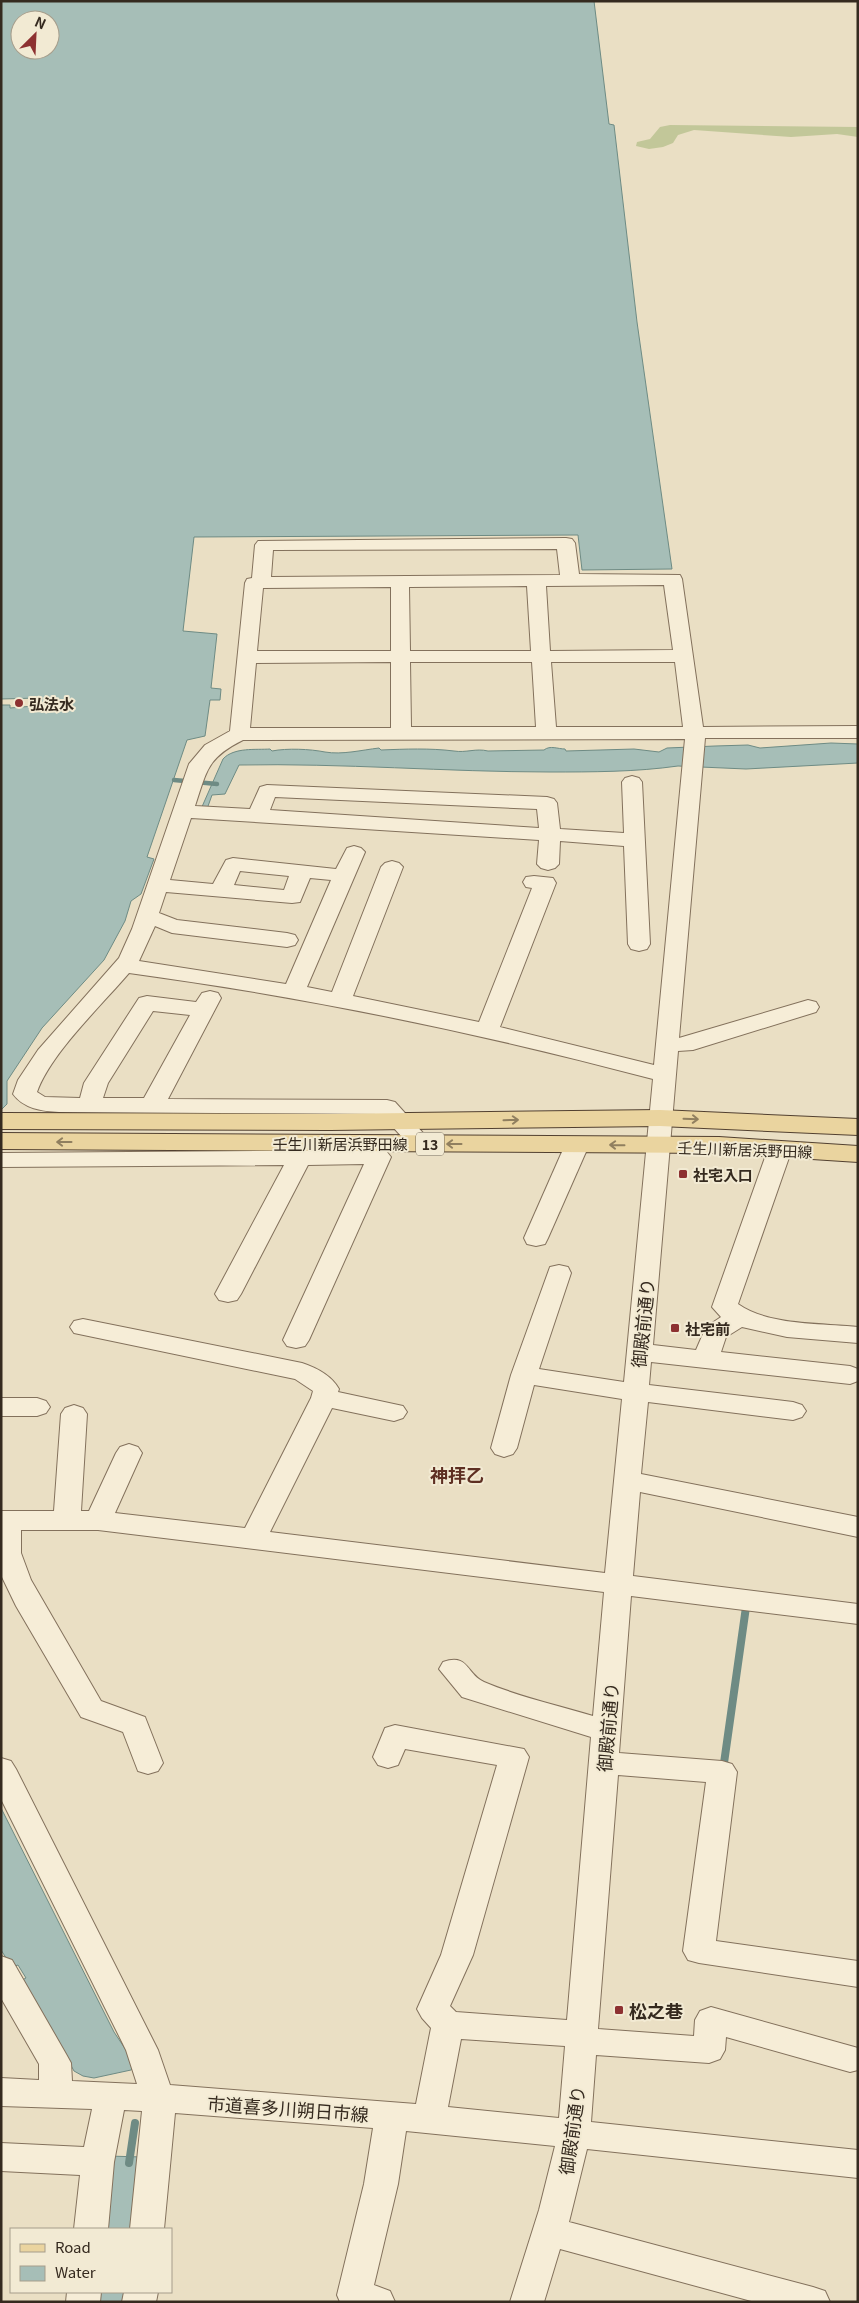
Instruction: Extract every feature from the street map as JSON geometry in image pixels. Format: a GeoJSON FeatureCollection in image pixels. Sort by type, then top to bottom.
{"type":"FeatureCollection","features":[{"type":"Feature","properties":{"kind":"main road","name":"壬生川新居浜野田線"},"geometry":{"type":"LineString","coordinates":[[331,1141],[399,1122],[660,1132],[858,1127]]}},
{"type":"Feature","properties":{"kind":"main road","name":"壬生川新居浜野田線"},"geometry":{"type":"LineString","coordinates":[[3,1128],[421,1144],[577,1145],[660,1132],[719,1145],[858,1154]]}},
{"type":"Feature","properties":{"kind":"street"},"geometry":{"type":"LineString","coordinates":[[240,734],[254,583],[570,580],[566,543],[264,545],[261,582]]}},
{"type":"Feature","properties":{"kind":"street"},"geometry":{"type":"LineString","coordinates":[[401,732],[401,656],[408,581],[417,544]]}},
{"type":"Feature","properties":{"kind":"street","name":"御殿前通り"},"geometry":{"type":"LineString","coordinates":[[527,2302],[550,2232],[574,2135],[627,1480],[695,736],[673,579],[570,580]]}},
{"type":"Feature","properties":{"kind":"street"},"geometry":{"type":"LineString","coordinates":[[536,580],[546,732]]}},
{"type":"Feature","properties":{"kind":"street"},"geometry":{"type":"LineString","coordinates":[[247,657],[684,656]]}},
{"type":"Feature","properties":{"kind":"street"},"geometry":{"type":"LineString","coordinates":[[421,1144],[387,1107],[43,1104],[32,1100],[26,1094],[30,1080],[46,1055],[129,960],[147,915],[199,764],[214,746],[240,734],[546,732],[695,736],[858,732]]}},
{"type":"Feature","properties":{"kind":"street"},"geometry":{"type":"LineString","coordinates":[[632,782],[639,937],[677,932]]}},
{"type":"Feature","properties":{"kind":"street"},"geometry":{"type":"LineString","coordinates":[[258,816],[267,791],[547,802],[550,833],[548,864]]}},
{"type":"Feature","properties":{"kind":"street"},"geometry":{"type":"LineString","coordinates":[[183,811],[550,833],[634,840]]}},
{"type":"Feature","properties":{"kind":"street"},"geometry":{"type":"LineString","coordinates":[[294,991],[354,852]]}},
{"type":"Feature","properties":{"kind":"street"},"geometry":{"type":"LineString","coordinates":[[340,1000],[392,867]]}},
{"type":"Feature","properties":{"kind":"street"},"geometry":{"type":"LineString","coordinates":[[158,884],[292,897],[302,871],[330,874]]}},
{"type":"Feature","properties":{"kind":"street"},"geometry":{"type":"LineString","coordinates":[[487,1030],[545,883],[534,882]]}},
{"type":"Feature","properties":{"kind":"street"},"geometry":{"type":"LineString","coordinates":[[147,915],[172,926],[287,940]]}},
{"type":"Feature","properties":{"kind":"street"},"geometry":{"type":"LineString","coordinates":[[124,966],[220,979],[340,1000],[557,1045],[664,1074]]}},
{"type":"Feature","properties":{"kind":"street"},"geometry":{"type":"LineString","coordinates":[[152,1106],[220,979]]}},
{"type":"Feature","properties":{"kind":"street"},"geometry":{"type":"LineString","coordinates":[[90,1105],[96,1083],[147,1003],[203,1010]]}},
{"type":"Feature","properties":{"kind":"street"},"geometry":{"type":"LineString","coordinates":[[666,1044],[685,1045],[808,1007]]}},
{"type":"Feature","properties":{"kind":"street"},"geometry":{"type":"LineString","coordinates":[[1,1160],[300,1158],[331,1141],[379,1157],[296,1340]]}},
{"type":"Feature","properties":{"kind":"street"},"geometry":{"type":"LineString","coordinates":[[536,1238],[577,1145]]}},
{"type":"Feature","properties":{"kind":"street"},"geometry":{"type":"LineString","coordinates":[[780,1149],[725,1307],[738,1317],[760,1324],[858,1335]]}},
{"type":"Feature","properties":{"kind":"street"},"geometry":{"type":"LineString","coordinates":[[228,1294],[300,1158]]}},
{"type":"Feature","properties":{"kind":"street"},"geometry":{"type":"LineString","coordinates":[[504,1448],[524,1375],[559,1273]]}},
{"type":"Feature","properties":{"kind":"street"},"geometry":{"type":"LineString","coordinates":[[706,1359],[715,1333],[738,1317]]}},
{"type":"Feature","properties":{"kind":"street"},"geometry":{"type":"LineString","coordinates":[[83,1327],[302,1372],[318,1380],[326,1389],[324,1398],[253,1539]]}},
{"type":"Feature","properties":{"kind":"street"},"geometry":{"type":"LineString","coordinates":[[639,1352],[850,1375]]}},
{"type":"Feature","properties":{"kind":"street"},"geometry":{"type":"LineString","coordinates":[[524,1375],[635,1392],[793,1411]]}},
{"type":"Feature","properties":{"kind":"street"},"geometry":{"type":"LineString","coordinates":[[324,1398],[394,1412]]}},
{"type":"Feature","properties":{"kind":"street"},"geometry":{"type":"LineString","coordinates":[[1,1407],[37,1407]]}},
{"type":"Feature","properties":{"kind":"street"},"geometry":{"type":"LineString","coordinates":[[67,1520],[74,1414]]}},
{"type":"Feature","properties":{"kind":"street"},"geometry":{"type":"LineString","coordinates":[[98,1520],[128,1453]]}},
{"type":"Feature","properties":{"kind":"street"},"geometry":{"type":"LineString","coordinates":[[627,1480],[858,1527]]}},
{"type":"Feature","properties":{"kind":"street"},"geometry":{"type":"LineString","coordinates":[[148,1763],[135,1725],[91,1709],[30,1606],[6,1554],[4,1521],[98,1520],[858,1614]]}},
{"type":"Feature","properties":{"kind":"street"},"geometry":{"type":"LineString","coordinates":[[453,1669],[472,1689],[606,1731]]}},
{"type":"Feature","properties":{"kind":"street"},"geometry":{"type":"LineString","coordinates":[[388,1757],[395,1736],[514,1757],[457,1955],[433,2010],[448,2025],[709,2050],[711,2020],[850,2059]]}},
{"type":"Feature","properties":{"kind":"street"},"geometry":{"type":"LineString","coordinates":[[604,1763],[722,1772],[699,1951],[858,1974]]}},
{"type":"Feature","properties":{"kind":"street"},"geometry":{"type":"LineString","coordinates":[[1,1769],[142,2050],[158,2098],[159,2114],[147,2228]]}},
{"type":"Feature","properties":{"kind":"street"},"geometry":{"type":"LineString","coordinates":[[1,1969],[55,2064],[56,2093]]}},
{"type":"Feature","properties":{"kind":"street"},"geometry":{"type":"LineString","coordinates":[[429,2120],[448,2025]]}},
{"type":"Feature","properties":{"kind":"street","name":"市道喜多川朔日市線"},"geometry":{"type":"LineString","coordinates":[[1,2092],[158,2098],[391,2116],[858,2164]]}},
{"type":"Feature","properties":{"kind":"street"},"geometry":{"type":"LineString","coordinates":[[91,2228],[98,2162],[110,2097]]}},
{"type":"Feature","properties":{"kind":"street"},"geometry":{"type":"LineString","coordinates":[[378,2302],[354,2295],[380,2192],[391,2116]]}},
{"type":"Feature","properties":{"kind":"street"},"geometry":{"type":"LineString","coordinates":[[1,2158],[98,2162]]}},
{"type":"Feature","properties":{"kind":"street"},"geometry":{"type":"LineString","coordinates":[[550,2232],[814,2302]]}},
{"type":"Feature","properties":{"kind":"green space"},"geometry":{"type":"Polygon","coordinates":[[[670,125],[858,127],[858,137],[837,134],[791,137],[694,130],[678,135],[673,143],[663,147],[649,149],[636,146],[637,142],[650,139],[660,127],[670,125]]]}},
{"type":"Feature","properties":{"kind":"water"},"geometry":{"type":"Polygon","coordinates":[[[1,1],[594,1],[609,124],[614,125],[637,322],[672,569],[582,570],[578,535],[194,537],[183,631],[217,634],[211,688],[221,689],[220,700],[210,700],[205,736],[187,740],[147,857],[154,859],[141,894],[131,901],[125,921],[104,960],[42,1028],[7,1081],[7,1104],[1,1110],[1,705],[10,705],[10,708],[34,706],[38,698],[1,699],[1,1]]]}},
{"type":"Feature","properties":{"kind":"water"},"geometry":{"type":"Polygon","coordinates":[[[831,743],[858,744],[858,763],[746,769],[678,766],[598,772],[511,772],[317,765],[239,765],[225,794],[212,795],[207,809],[201,809],[223,759],[228,755],[245,750],[270,749],[272,751],[298,749],[338,753],[379,748],[381,750],[488,751],[544,750],[551,747],[565,749],[566,751],[634,749],[659,752],[667,748],[748,745],[760,748],[831,743]]]}},
{"type":"Feature","properties":{"kind":"water"},"geometry":{"type":"Polygon","coordinates":[[[1,1808],[114,2032],[132,2059],[134,2068],[131,2070],[94,2078],[83,2076],[74,2071],[51,2028],[20,1981],[26,1978],[18,1965],[12,1967],[1,1950],[1,1808]]]}},
{"type":"Feature","properties":{"kind":"water"},"geometry":{"type":"Polygon","coordinates":[[[107,2156],[143,2157],[135,2228],[97,2228],[107,2156]]]}},
{"type":"Feature","properties":{"kind":"water"},"geometry":{"type":"Polygon","coordinates":[[[89,2293],[128,2293],[126,2302],[88,2302],[89,2293]]]}},
{"type":"Feature","properties":{"kind":"waterway"},"geometry":{"type":"LineString","coordinates":[[174,780],[217,784]]}},
{"type":"Feature","properties":{"kind":"waterway"},"geometry":{"type":"LineString","coordinates":[[724,1763],[746,1607],[749,1607]]}},
{"type":"Feature","properties":{"kind":"waterway"},"geometry":{"type":"LineString","coordinates":[[129,2163],[135,2123]]}},
{"type":"Feature","properties":{"kind":"place","name":"弘法水"},"geometry":{"type":"Point","coordinates":[19,703]}},
{"type":"Feature","properties":{"kind":"place","name":"社宅入口"},"geometry":{"type":"Point","coordinates":[683,1174]}},
{"type":"Feature","properties":{"kind":"place","name":"社宅前"},"geometry":{"type":"Point","coordinates":[675,1328]}},
{"type":"Feature","properties":{"kind":"place","name":"松之巷"},"geometry":{"type":"Point","coordinates":[619,2010]}},
{"type":"Feature","properties":{"kind":"district","name":"神拝乙"},"geometry":{"type":"Point","coordinates":[457,1474]}}]}
